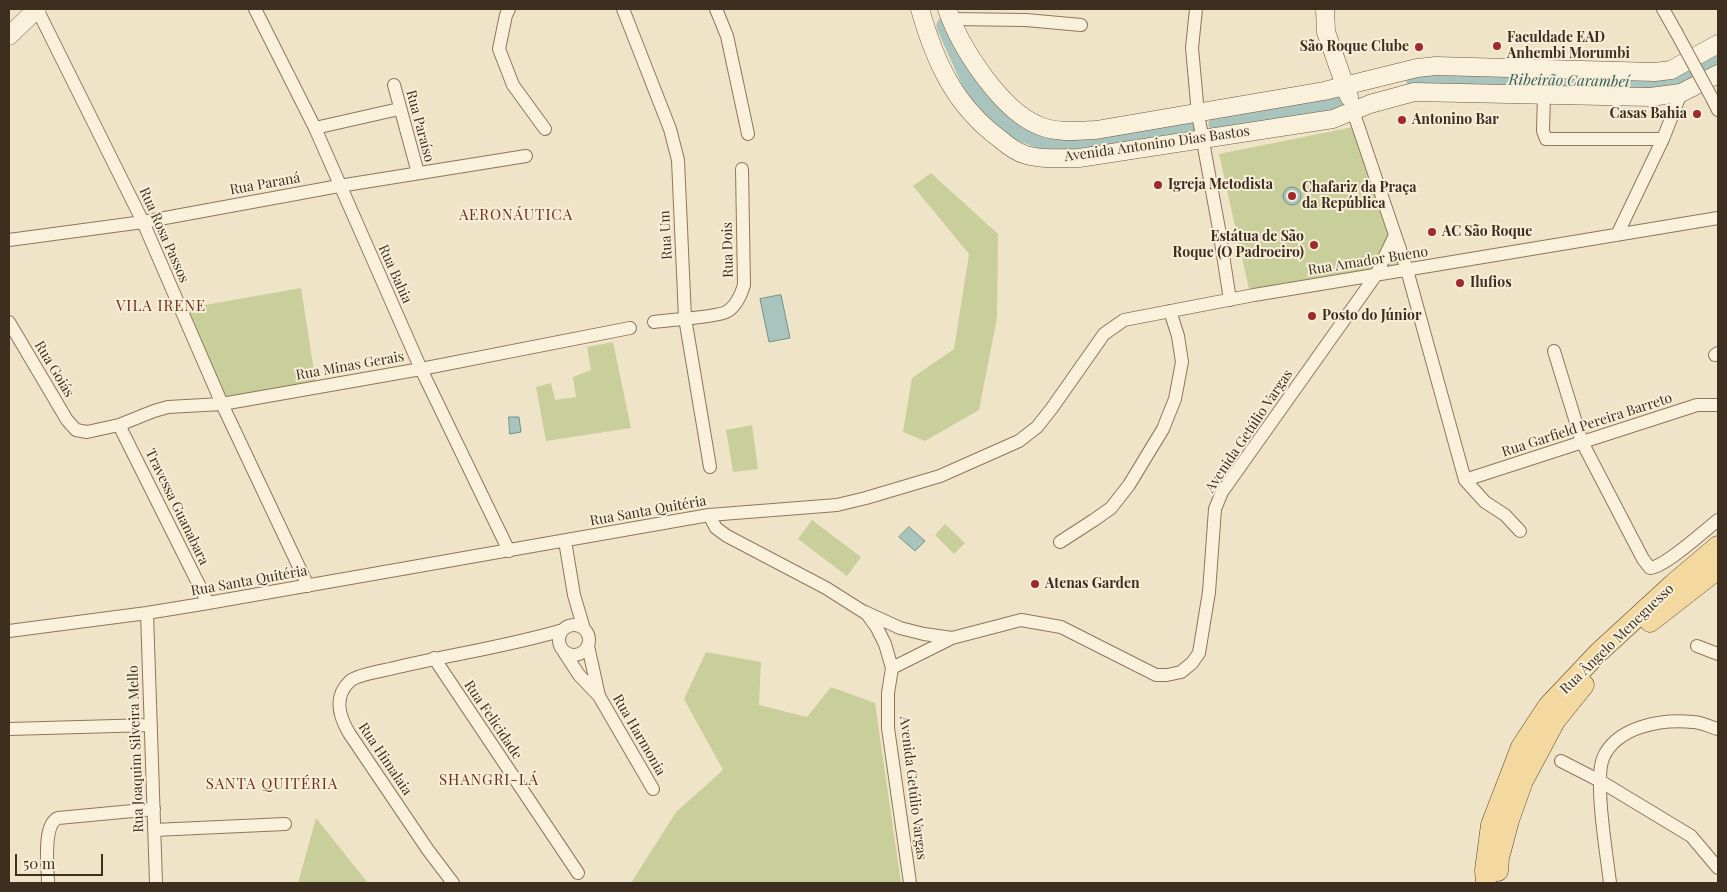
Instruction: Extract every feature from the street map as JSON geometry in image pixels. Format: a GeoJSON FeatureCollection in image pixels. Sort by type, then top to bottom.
{"type":"FeatureCollection","features":[{"type":"Feature","properties":{"kind":"main road"},"geometry":{"type":"LineString","coordinates":[[9,36],[37,9]]}},
{"type":"Feature","properties":{"kind":"main road","name":"Avenida Antonino Dias Bastos"},"geometry":{"type":"LineString","coordinates":[[920,9],[935,56],[955,92],[984,127],[1015,151],[1039,158],[1079,158],[1333,119],[1370,104],[1414,92],[1650,97],[1682,93],[1718,74]]}},
{"type":"Feature","properties":{"kind":"main road"},"geometry":{"type":"LineString","coordinates":[[1325,9],[1326,32],[1353,111]]}},
{"type":"Feature","properties":{"kind":"main road","name":"Avenida Antonino Dias Bastos"},"geometry":{"type":"LineString","coordinates":[[948,14],[974,63],[992,87],[1017,112],[1039,126],[1064,132],[1096,130],[1198,114],[1324,91],[1417,68],[1436,66],[1655,72],[1671,70],[1718,44]]}},
{"type":"Feature","properties":{"kind":"main road","name":"Rua Ângelo Meneguesso"},"geometry":{"type":"LineString","coordinates":[[1486,883],[1491,825],[1522,747],[1548,706],[1599,652],[1673,584],[1718,546]]}},
{"type":"Feature","properties":{"kind":"main road","name":"Rua Ângelo Meneguesso"},"geometry":{"type":"LineString","coordinates":[[1497,883],[1499,858],[1509,820],[1523,781],[1554,721],[1605,660],[1718,569]]}},
{"type":"Feature","properties":{"kind":"street","name":"Rua Rosa Passos"},"geometry":{"type":"LineString","coordinates":[[37,9],[143,222],[222,404],[308,586]]}},
{"type":"Feature","properties":{"kind":"street","name":"Rua Bahia"},"geometry":{"type":"LineString","coordinates":[[255,9],[315,128],[421,369],[509,551]]}},
{"type":"Feature","properties":{"kind":"street"},"geometry":{"type":"LineString","coordinates":[[508,9],[500,49],[514,85],[545,130]]}},
{"type":"Feature","properties":{"kind":"street","name":"Rua Um"},"geometry":{"type":"LineString","coordinates":[[623,9],[670,129],[678,160],[685,318],[710,467]]}},
{"type":"Feature","properties":{"kind":"street"},"geometry":{"type":"LineString","coordinates":[[716,9],[727,36],[748,134]]}},
{"type":"Feature","properties":{"kind":"street"},"geometry":{"type":"LineString","coordinates":[[1196,9],[1192,48],[1198,114],[1230,300]]}},
{"type":"Feature","properties":{"kind":"street"},"geometry":{"type":"LineString","coordinates":[[1663,9],[1716,105]]}},
{"type":"Feature","properties":{"kind":"street"},"geometry":{"type":"LineString","coordinates":[[948,14],[1081,26]]}},
{"type":"Feature","properties":{"kind":"street","name":"Rua Paraíso"},"geometry":{"type":"LineString","coordinates":[[394,85],[418,174]]}},
{"type":"Feature","properties":{"kind":"street"},"geometry":{"type":"LineString","coordinates":[[1617,235],[1663,139],[1682,93]]}},
{"type":"Feature","properties":{"kind":"street"},"geometry":{"type":"LineString","coordinates":[[1544,94],[1543,132],[1546,139],[1663,139]]}},
{"type":"Feature","properties":{"kind":"street"},"geometry":{"type":"LineString","coordinates":[[315,128],[400,109]]}},
{"type":"Feature","properties":{"kind":"street"},"geometry":{"type":"LineString","coordinates":[[1353,111],[1407,270],[1465,480],[1484,502],[1505,515],[1520,531]]}},
{"type":"Feature","properties":{"kind":"street","name":"Rua Paraná"},"geometry":{"type":"LineString","coordinates":[[9,240],[143,222],[339,186],[526,156]]}},
{"type":"Feature","properties":{"kind":"street","name":"Rua Dois"},"geometry":{"type":"LineString","coordinates":[[654,322],[722,314],[734,306],[740,297],[744,285],[742,169]]}},
{"type":"Feature","properties":{"kind":"street","name":"Rua Amador Bueno"},"geometry":{"type":"LineString","coordinates":[[1230,300],[1718,218]]}},
{"type":"Feature","properties":{"kind":"street","name":"Avenida Getúlio Vargas"},"geometry":{"type":"LineString","coordinates":[[910,883],[888,728],[888,693],[892,668],[952,638],[1020,620],[1061,627],[1156,675],[1181,672],[1192,663],[1199,653],[1209,592],[1215,509],[1222,492],[1376,275],[1396,235]]}},
{"type":"Feature","properties":{"kind":"street","name":"Rua Santa Quitéria"},"geometry":{"type":"LineString","coordinates":[[9,631],[208,603],[709,515],[837,505],[866,498],[940,476],[1019,441],[1037,427],[1104,334],[1124,320],[1230,300]]}},
{"type":"Feature","properties":{"kind":"street"},"geometry":{"type":"LineString","coordinates":[[1060,542],[1111,508],[1129,485],[1163,429],[1175,399],[1182,362],[1179,342],[1170,311]]}},
{"type":"Feature","properties":{"kind":"street","name":"Rua Goiás"},"geometry":{"type":"LineString","coordinates":[[9,322],[67,420],[76,430]]}},
{"type":"Feature","properties":{"kind":"street","name":"Rua Minas Gerais"},"geometry":{"type":"LineString","coordinates":[[76,430],[87,432],[119,425],[168,407],[222,404],[421,369],[630,328]]}},
{"type":"Feature","properties":{"kind":"street"},"geometry":{"type":"LineString","coordinates":[[1554,351],[1582,442],[1643,559],[1650,568],[1656,568],[1667,561],[1718,520]]}},
{"type":"Feature","properties":{"kind":"street","name":"Rua Garfield Pereira Barreto"},"geometry":{"type":"LineString","coordinates":[[1465,480],[1697,405],[1718,406]]}},
{"type":"Feature","properties":{"kind":"street","name":"Travessa Guanabara"},"geometry":{"type":"LineString","coordinates":[[119,425],[208,603]]}},
{"type":"Feature","properties":{"kind":"street"},"geometry":{"type":"LineString","coordinates":[[709,515],[716,528],[727,536],[826,588],[867,614],[886,644],[892,668]]}},
{"type":"Feature","properties":{"kind":"street"},"geometry":{"type":"LineString","coordinates":[[565,541],[574,594],[584,629],[588,635],[588,646],[579,654],[572,655],[562,649],[560,637],[566,628],[574,594]]}},
{"type":"Feature","properties":{"kind":"street"},"geometry":{"type":"LineString","coordinates":[[863,611],[900,628],[952,638]]}},
{"type":"Feature","properties":{"kind":"street","name":"Rua Joaquim Silveira Mello"},"geometry":{"type":"LineString","coordinates":[[147,613],[156,883]]}},
{"type":"Feature","properties":{"kind":"street"},"geometry":{"type":"LineString","coordinates":[[566,628],[577,625],[584,629]]}},
{"type":"Feature","properties":{"kind":"street","name":"Rua Himalaia"},"geometry":{"type":"LineString","coordinates":[[453,883],[422,842],[342,721],[338,706],[341,692],[351,680],[434,658],[537,638],[566,628]]}},
{"type":"Feature","properties":{"kind":"street","name":"Rua Himalaia"},"geometry":{"type":"LineString","coordinates":[[537,638],[562,649]]}},
{"type":"Feature","properties":{"kind":"street","name":"Rua Harmonia"},"geometry":{"type":"LineString","coordinates":[[588,646],[599,696]]}},
{"type":"Feature","properties":{"kind":"street"},"geometry":{"type":"LineString","coordinates":[[1697,646],[1718,654]]}},
{"type":"Feature","properties":{"kind":"street","name":"Rua Harmonia"},"geometry":{"type":"LineString","coordinates":[[562,649],[579,675],[599,696],[653,789]]}},
{"type":"Feature","properties":{"kind":"street","name":"Rua Felicidade"},"geometry":{"type":"LineString","coordinates":[[434,658],[578,873]]}},
{"type":"Feature","properties":{"kind":"street"},"geometry":{"type":"LineString","coordinates":[[1610,883],[1600,781],[1603,758],[1626,733],[1647,724],[1694,722],[1718,729]]}},
{"type":"Feature","properties":{"kind":"street"},"geometry":{"type":"LineString","coordinates":[[9,728],[150,725]]}},
{"type":"Feature","properties":{"kind":"street"},"geometry":{"type":"LineString","coordinates":[[1561,761],[1600,781],[1691,836],[1718,868]]}},
{"type":"Feature","properties":{"kind":"street"},"geometry":{"type":"LineString","coordinates":[[48,883],[48,836],[53,820],[154,809]]}},
{"type":"Feature","properties":{"kind":"street"},"geometry":{"type":"LineString","coordinates":[[154,830],[285,824]]}},
{"type":"Feature","properties":{"kind":"green space"},"geometry":{"type":"Polygon","coordinates":[[[1353,127],[1398,264],[1249,289],[1219,154],[1353,127]]]}},
{"type":"Feature","properties":{"kind":"green space"},"geometry":{"type":"Polygon","coordinates":[[[931,173],[998,234],[997,318],[979,410],[925,441],[903,432],[912,378],[954,349],[969,254],[913,186],[931,173]]]}},
{"type":"Feature","properties":{"kind":"green space"},"geometry":{"type":"Polygon","coordinates":[[[301,288],[316,384],[226,399],[188,308],[301,288]]]}},
{"type":"Feature","properties":{"kind":"green space"},"geometry":{"type":"Polygon","coordinates":[[[613,342],[631,428],[546,441],[536,387],[551,383],[555,400],[576,397],[573,377],[591,370],[587,347],[613,342]]]}},
{"type":"Feature","properties":{"kind":"green space"},"geometry":{"type":"Polygon","coordinates":[[[752,425],[758,469],[733,472],[726,430],[752,425]]]}},
{"type":"Feature","properties":{"kind":"green space"},"geometry":{"type":"Polygon","coordinates":[[[812,520],[861,557],[847,576],[798,539],[812,520]]]}},
{"type":"Feature","properties":{"kind":"green space"},"geometry":{"type":"Polygon","coordinates":[[[945,524],[965,543],[954,554],[935,535],[945,524]]]}},
{"type":"Feature","properties":{"kind":"green space"},"geometry":{"type":"Polygon","coordinates":[[[706,652],[761,662],[759,705],[807,717],[831,687],[875,703],[901,883],[631,883],[676,812],[723,770],[684,699],[706,652]]]}},
{"type":"Feature","properties":{"kind":"green space"},"geometry":{"type":"Polygon","coordinates":[[[316,818],[368,883],[298,883],[316,818]]]}},
{"type":"Feature","properties":{"kind":"water","name":"Chafariz da Praça da República"},"geometry":{"type":"Polygon","coordinates":[[[1292,187],[1300,192],[1301,196],[1296,204],[1292,205],[1284,200],[1283,196],[1288,188],[1292,187]]]}},
{"type":"Feature","properties":{"kind":"water"},"geometry":{"type":"Polygon","coordinates":[[[781,295],[790,338],[769,342],[760,299],[781,295]]]}},
{"type":"Feature","properties":{"kind":"water"},"geometry":{"type":"Polygon","coordinates":[[[509,417],[519,417],[521,432],[510,434],[509,417]]]}},
{"type":"Feature","properties":{"kind":"water"},"geometry":{"type":"Polygon","coordinates":[[[909,527],[925,541],[915,551],[899,537],[909,527]]]}},
{"type":"Feature","properties":{"kind":"waterway","name":"Ribeirão Carambeí"},"geometry":{"type":"LineString","coordinates":[[947,26],[974,86],[996,112],[1019,130],[1044,139],[1071,145],[1101,143],[1187,129]]}},
{"type":"Feature","properties":{"kind":"waterway","name":"Ribeirão Carambeí"},"geometry":{"type":"LineString","coordinates":[[1416,78],[1654,84],[1687,78],[1718,64]]}},
{"type":"Feature","properties":{"kind":"waterway","name":"Ribeirão Carambeí"},"geometry":{"type":"LineString","coordinates":[[1219,124],[1333,104]]}},
{"type":"Feature","properties":{"kind":"place","name":"Faculdade EAD Anhembi Morumbi"},"geometry":{"type":"Point","coordinates":[1497,46]}},
{"type":"Feature","properties":{"kind":"place","name":"São Roque Clube"},"geometry":{"type":"Point","coordinates":[1419,47]}},
{"type":"Feature","properties":{"kind":"place","name":"Casas Bahia"},"geometry":{"type":"Point","coordinates":[1697,114]}},
{"type":"Feature","properties":{"kind":"place","name":"Antonino Bar"},"geometry":{"type":"Point","coordinates":[1402,120]}},
{"type":"Feature","properties":{"kind":"place","name":"Igreja Metodista"},"geometry":{"type":"Point","coordinates":[1158,185]}},
{"type":"Feature","properties":{"kind":"place","name":"Chafariz da Praça da República"},"geometry":{"type":"Point","coordinates":[1292,196]}},
{"type":"Feature","properties":{"kind":"place","name":"AC São Roque"},"geometry":{"type":"Point","coordinates":[1432,232]}},
{"type":"Feature","properties":{"kind":"place","name":"Estátua de São Roque (O Padroeiro)"},"geometry":{"type":"Point","coordinates":[1314,245]}},
{"type":"Feature","properties":{"kind":"place","name":"Ilufios"},"geometry":{"type":"Point","coordinates":[1460,283]}},
{"type":"Feature","properties":{"kind":"place","name":"Posto do Júnior"},"geometry":{"type":"Point","coordinates":[1312,316]}},
{"type":"Feature","properties":{"kind":"place","name":"Atenas Garden"},"geometry":{"type":"Point","coordinates":[1035,584]}},
{"type":"Feature","properties":{"kind":"district","name":"AERONÁUTICA"},"geometry":{"type":"Point","coordinates":[516,215]}},
{"type":"Feature","properties":{"kind":"district","name":"VILA IRENE"},"geometry":{"type":"Point","coordinates":[161,306]}},
{"type":"Feature","properties":{"kind":"district","name":"SHANGRI-LÁ"},"geometry":{"type":"Point","coordinates":[489,780]}},
{"type":"Feature","properties":{"kind":"district","name":"SANTA QUITÉRIA"},"geometry":{"type":"Point","coordinates":[272,784]}}]}
